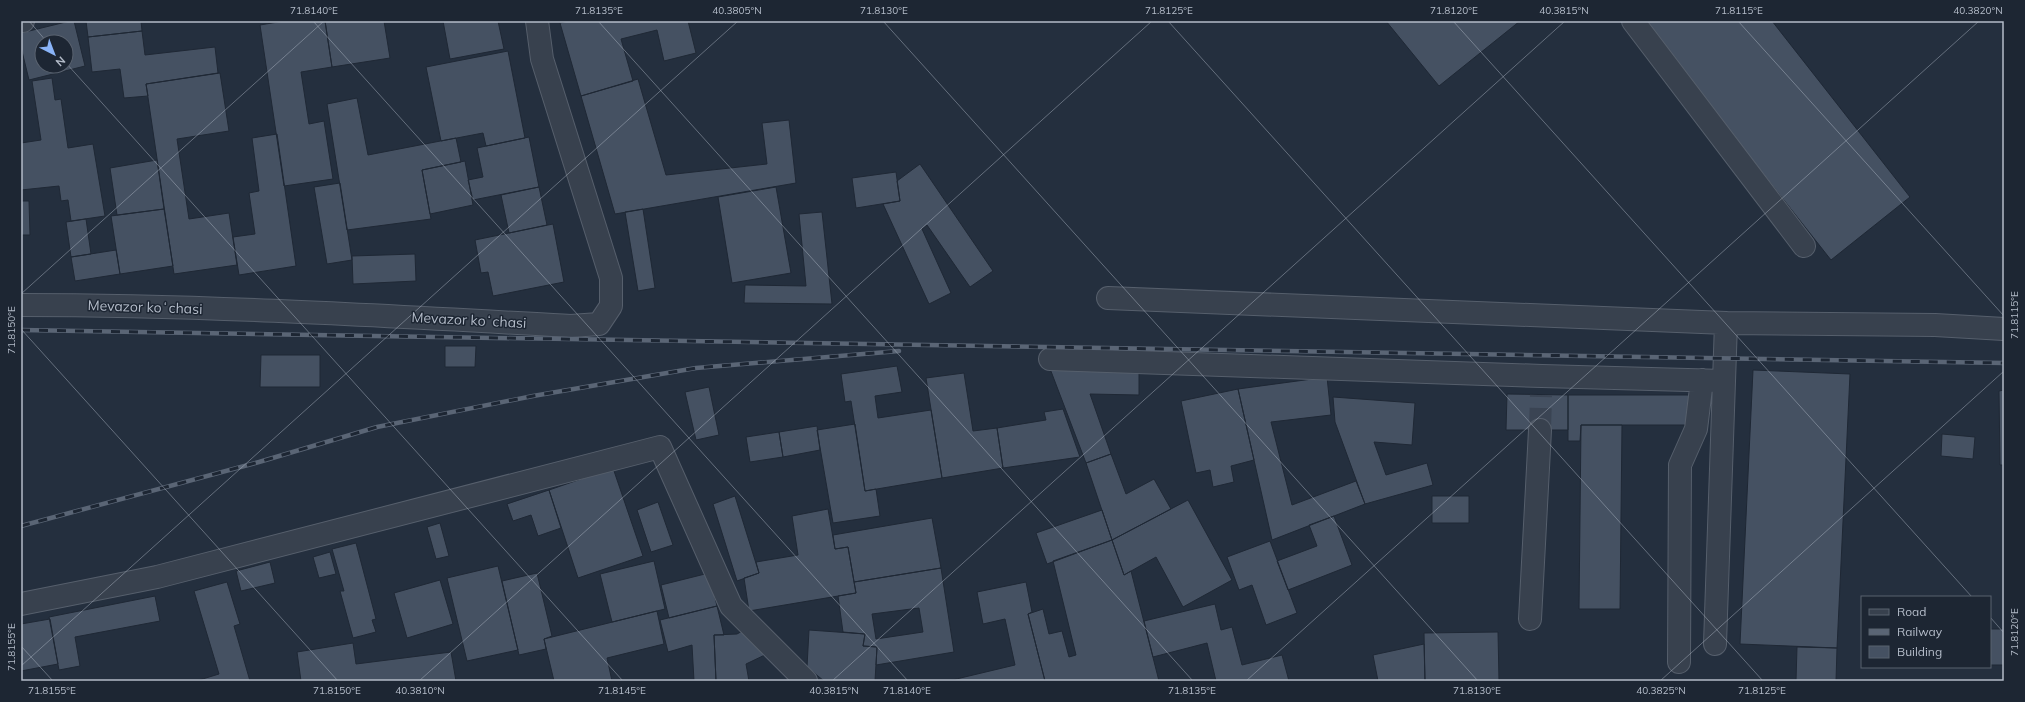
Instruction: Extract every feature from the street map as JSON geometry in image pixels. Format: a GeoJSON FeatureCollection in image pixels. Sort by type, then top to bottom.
{"type":"FeatureCollection","features":[{"type":"Feature","properties":{"kind":"street","name":"Mevazor koʻchasi"},"geometry":{"type":"LineString","coordinates":[[21,304],[231,309],[571,326],[599,324],[611,306],[611,278],[542,59],[537,21]]}},
{"type":"Feature","properties":{"kind":"street"},"geometry":{"type":"LineString","coordinates":[[1633,21],[1804,246]]}},
{"type":"Feature","properties":{"kind":"street"},"geometry":{"type":"LineString","coordinates":[[1108,298],[1726,323],[1934,325],[2004,329]]}},
{"type":"Feature","properties":{"kind":"street"},"geometry":{"type":"LineString","coordinates":[[1715,644],[1726,323]]}},
{"type":"Feature","properties":{"kind":"street"},"geometry":{"type":"LineString","coordinates":[[1050,359],[1542,385],[1724,380]]}},
{"type":"Feature","properties":{"kind":"street"},"geometry":{"type":"LineString","coordinates":[[1679,662],[1680,465],[1696,429],[1702,380]]}},
{"type":"Feature","properties":{"kind":"street"},"geometry":{"type":"LineString","coordinates":[[1530,619],[1540,430]]}},
{"type":"Feature","properties":{"kind":"street"},"geometry":{"type":"LineString","coordinates":[[21,604],[157,576],[660,447],[731,606],[806,681]]}},
{"type":"Feature","properties":{"kind":"building"},"geometry":{"type":"Polygon","coordinates":[[[74,21],[85,66],[74,69],[74,34],[34,34],[34,74],[53,74],[29,80],[21,47],[21,33],[74,21]]]}},
{"type":"Feature","properties":{"kind":"building"},"geometry":{"type":"Polygon","coordinates":[[[86,21],[141,21],[142,31],[88,37],[86,21]]]}},
{"type":"Feature","properties":{"kind":"building"},"geometry":{"type":"Polygon","coordinates":[[[284,21],[325,21],[332,67],[301,72],[309,124],[324,121],[333,179],[284,186],[260,25],[284,21]]]}},
{"type":"Feature","properties":{"kind":"building"},"geometry":{"type":"Polygon","coordinates":[[[325,21],[384,21],[390,58],[332,67],[325,21]]]}},
{"type":"Feature","properties":{"kind":"building"},"geometry":{"type":"Polygon","coordinates":[[[443,21],[498,21],[504,49],[450,59],[443,21]]]}},
{"type":"Feature","properties":{"kind":"building"},"geometry":{"type":"Polygon","coordinates":[[[568,21],[688,21],[696,53],[664,61],[657,30],[621,39],[633,81],[581,96],[560,23],[568,21]]]}},
{"type":"Feature","properties":{"kind":"building"},"geometry":{"type":"Polygon","coordinates":[[[1386,21],[1520,21],[1439,86],[1386,21]]]}},
{"type":"Feature","properties":{"kind":"building"},"geometry":{"type":"Polygon","coordinates":[[[1643,21],[1772,21],[1910,197],[1831,260],[1643,21]]]}},
{"type":"Feature","properties":{"kind":"building"},"geometry":{"type":"Polygon","coordinates":[[[142,31],[145,55],[215,47],[218,73],[146,84],[148,96],[124,98],[120,69],[92,72],[88,37],[142,31]]]}},
{"type":"Feature","properties":{"kind":"building"},"geometry":{"type":"Polygon","coordinates":[[[508,51],[525,138],[486,146],[483,133],[441,141],[426,67],[508,51]]]}},
{"type":"Feature","properties":{"kind":"building"},"geometry":{"type":"Polygon","coordinates":[[[220,73],[229,131],[177,139],[189,219],[229,213],[237,265],[174,274],[146,84],[220,73]]]}},
{"type":"Feature","properties":{"kind":"building"},"geometry":{"type":"Polygon","coordinates":[[[52,78],[55,100],[61,99],[68,148],[93,144],[105,216],[71,221],[68,200],[61,201],[59,186],[21,190],[21,143],[41,140],[32,81],[52,78]]]}},
{"type":"Feature","properties":{"kind":"building"},"geometry":{"type":"Polygon","coordinates":[[[638,79],[666,175],[767,164],[762,123],[789,120],[796,183],[615,214],[581,96],[638,79]]]}},
{"type":"Feature","properties":{"kind":"building"},"geometry":{"type":"Polygon","coordinates":[[[357,98],[368,155],[456,138],[461,162],[422,170],[431,219],[347,230],[327,104],[357,98]]]}},
{"type":"Feature","properties":{"kind":"building"},"geometry":{"type":"Polygon","coordinates":[[[277,134],[296,266],[239,275],[233,237],[255,234],[249,193],[259,191],[252,138],[277,134]]]}},
{"type":"Feature","properties":{"kind":"building"},"geometry":{"type":"Polygon","coordinates":[[[529,137],[539,187],[473,200],[468,180],[483,177],[477,148],[529,137]]]}},
{"type":"Feature","properties":{"kind":"building"},"geometry":{"type":"Polygon","coordinates":[[[157,160],[164,209],[117,215],[110,168],[157,160]]]}},
{"type":"Feature","properties":{"kind":"building"},"geometry":{"type":"Polygon","coordinates":[[[465,161],[473,205],[430,214],[422,170],[465,161]]]}},
{"type":"Feature","properties":{"kind":"building"},"geometry":{"type":"Polygon","coordinates":[[[920,164],[993,271],[970,287],[927,225],[922,229],[951,293],[929,304],[883,204],[900,201],[897,181],[920,164]]]}},
{"type":"Feature","properties":{"kind":"building"},"geometry":{"type":"Polygon","coordinates":[[[896,172],[900,201],[856,208],[852,178],[896,172]]]}},
{"type":"Feature","properties":{"kind":"building"},"geometry":{"type":"Polygon","coordinates":[[[340,183],[352,260],[327,264],[314,187],[340,183]]]}},
{"type":"Feature","properties":{"kind":"building"},"geometry":{"type":"Polygon","coordinates":[[[539,187],[547,225],[509,233],[501,195],[539,187]]]}},
{"type":"Feature","properties":{"kind":"building"},"geometry":{"type":"Polygon","coordinates":[[[776,187],[791,273],[732,283],[718,197],[776,187]]]}},
{"type":"Feature","properties":{"kind":"building"},"geometry":{"type":"Polygon","coordinates":[[[21,201],[29,201],[30,235],[21,235],[21,201]]]}},
{"type":"Feature","properties":{"kind":"building"},"geometry":{"type":"Polygon","coordinates":[[[164,209],[173,266],[120,274],[111,216],[164,209]]]}},
{"type":"Feature","properties":{"kind":"building"},"geometry":{"type":"Polygon","coordinates":[[[643,209],[655,288],[638,291],[625,212],[643,209]]]}},
{"type":"Feature","properties":{"kind":"building"},"geometry":{"type":"Polygon","coordinates":[[[822,212],[832,304],[744,303],[745,285],[806,286],[799,214],[822,212]]]}},
{"type":"Feature","properties":{"kind":"building"},"geometry":{"type":"Polygon","coordinates":[[[86,219],[91,254],[71,257],[66,222],[86,219]]]}},
{"type":"Feature","properties":{"kind":"building"},"geometry":{"type":"Polygon","coordinates":[[[553,224],[564,282],[493,296],[488,272],[481,273],[475,240],[553,224]]]}},
{"type":"Feature","properties":{"kind":"building"},"geometry":{"type":"Polygon","coordinates":[[[116,250],[120,274],[75,281],[71,257],[116,250]]]}},
{"type":"Feature","properties":{"kind":"building"},"geometry":{"type":"Polygon","coordinates":[[[415,254],[416,281],[353,284],[352,256],[415,254]]]}},
{"type":"Feature","properties":{"kind":"building"},"geometry":{"type":"Polygon","coordinates":[[[445,346],[476,346],[475,367],[445,367],[445,346]]]}},
{"type":"Feature","properties":{"kind":"building"},"geometry":{"type":"Polygon","coordinates":[[[261,355],[320,355],[320,387],[260,387],[261,355]]]}},
{"type":"Feature","properties":{"kind":"building"},"geometry":{"type":"Polygon","coordinates":[[[897,366],[902,392],[875,396],[878,418],[931,410],[942,478],[865,491],[851,401],[845,402],[841,374],[897,366]]]}},
{"type":"Feature","properties":{"kind":"building"},"geometry":{"type":"Polygon","coordinates":[[[1049,366],[1139,366],[1139,395],[1090,394],[1111,454],[1086,463],[1049,366]]]}},
{"type":"Feature","properties":{"kind":"building"},"geometry":{"type":"Polygon","coordinates":[[[1753,370],[1850,374],[1837,648],[1740,644],[1753,370]]]}},
{"type":"Feature","properties":{"kind":"building"},"geometry":{"type":"Polygon","coordinates":[[[964,373],[973,431],[997,428],[1003,468],[942,478],[926,378],[964,373]]]}},
{"type":"Feature","properties":{"kind":"building"},"geometry":{"type":"Polygon","coordinates":[[[1327,377],[1331,415],[1271,422],[1292,505],[1356,481],[1365,504],[1272,540],[1238,389],[1327,377]]]}},
{"type":"Feature","properties":{"kind":"building"},"geometry":{"type":"Polygon","coordinates":[[[709,387],[719,435],[696,440],[685,392],[709,387]]]}},
{"type":"Feature","properties":{"kind":"building"},"geometry":{"type":"Polygon","coordinates":[[[1238,389],[1254,460],[1231,466],[1234,482],[1213,487],[1210,470],[1196,473],[1181,401],[1238,389]]]}},
{"type":"Feature","properties":{"kind":"building"},"geometry":{"type":"Polygon","coordinates":[[[2004,390],[2004,465],[2000,465],[1999,391],[2004,390]]]}},
{"type":"Feature","properties":{"kind":"building"},"geometry":{"type":"Polygon","coordinates":[[[1507,394],[1568,395],[1568,430],[1506,430],[1507,394]]]}},
{"type":"Feature","properties":{"kind":"building"},"geometry":{"type":"Polygon","coordinates":[[[1568,395],[1689,395],[1689,425],[1581,425],[1580,441],[1568,441],[1568,395]]]}},
{"type":"Feature","properties":{"kind":"building"},"geometry":{"type":"Polygon","coordinates":[[[1333,397],[1415,403],[1412,445],[1374,442],[1386,475],[1427,463],[1433,485],[1365,504],[1335,422],[1333,397]]]}},
{"type":"Feature","properties":{"kind":"building"},"geometry":{"type":"Polygon","coordinates":[[[1063,409],[1080,457],[1003,468],[997,428],[1046,420],[1044,412],[1063,409]]]}},
{"type":"Feature","properties":{"kind":"building"},"geometry":{"type":"Polygon","coordinates":[[[855,424],[865,491],[876,489],[880,516],[833,523],[817,430],[855,424]]]}},
{"type":"Feature","properties":{"kind":"building"},"geometry":{"type":"Polygon","coordinates":[[[1581,425],[1622,425],[1620,609],[1579,609],[1581,425]]]}},
{"type":"Feature","properties":{"kind":"building"},"geometry":{"type":"Polygon","coordinates":[[[817,426],[820,450],[783,457],[779,432],[817,426]]]}},
{"type":"Feature","properties":{"kind":"building"},"geometry":{"type":"Polygon","coordinates":[[[779,432],[783,457],[750,462],[746,437],[779,432]]]}},
{"type":"Feature","properties":{"kind":"building"},"geometry":{"type":"Polygon","coordinates":[[[1942,434],[1975,437],[1973,459],[1941,456],[1942,434]]]}},
{"type":"Feature","properties":{"kind":"building"},"geometry":{"type":"Polygon","coordinates":[[[1111,454],[1126,494],[1154,479],[1171,509],[1112,540],[1086,463],[1111,454]]]}},
{"type":"Feature","properties":{"kind":"building"},"geometry":{"type":"Polygon","coordinates":[[[613,468],[643,556],[578,578],[549,490],[613,468]]]}},
{"type":"Feature","properties":{"kind":"building"},"geometry":{"type":"Polygon","coordinates":[[[549,490],[561,528],[538,536],[531,515],[513,521],[507,504],[549,490]]]}},
{"type":"Feature","properties":{"kind":"building"},"geometry":{"type":"Polygon","coordinates":[[[735,496],[759,573],[737,581],[713,504],[735,496]]]}},
{"type":"Feature","properties":{"kind":"building"},"geometry":{"type":"Polygon","coordinates":[[[1432,496],[1469,496],[1469,523],[1432,523],[1432,496]]]}},
{"type":"Feature","properties":{"kind":"building"},"geometry":{"type":"Polygon","coordinates":[[[1188,500],[1232,580],[1183,607],[1156,557],[1124,575],[1112,540],[1188,500]]]}},
{"type":"Feature","properties":{"kind":"building"},"geometry":{"type":"Polygon","coordinates":[[[658,502],[673,545],[651,552],[637,510],[658,502]]]}},
{"type":"Feature","properties":{"kind":"building"},"geometry":{"type":"Polygon","coordinates":[[[828,509],[835,549],[848,547],[856,593],[749,611],[744,578],[759,573],[756,562],[798,555],[792,516],[828,509]]]}},
{"type":"Feature","properties":{"kind":"building"},"geometry":{"type":"Polygon","coordinates":[[[1102,510],[1112,540],[1047,564],[1036,533],[1102,510]]]}},
{"type":"Feature","properties":{"kind":"building"},"geometry":{"type":"Polygon","coordinates":[[[1334,516],[1352,565],[1288,590],[1277,561],[1317,546],[1309,525],[1334,516]]]}},
{"type":"Feature","properties":{"kind":"building"},"geometry":{"type":"Polygon","coordinates":[[[932,518],[941,568],[854,582],[848,547],[835,549],[833,535],[932,518]]]}},
{"type":"Feature","properties":{"kind":"building"},"geometry":{"type":"Polygon","coordinates":[[[440,523],[449,556],[436,559],[427,527],[440,523]]]}},
{"type":"Feature","properties":{"kind":"building"},"geometry":{"type":"Polygon","coordinates":[[[1112,540],[1124,575],[1131,571],[1159,681],[1045,681],[1028,614],[1043,609],[1049,634],[1062,631],[1069,657],[1076,655],[1053,561],[1112,540]]]}},
{"type":"Feature","properties":{"kind":"building"},"geometry":{"type":"Polygon","coordinates":[[[1270,541],[1297,613],[1266,625],[1252,585],[1239,590],[1227,557],[1270,541]]]}},
{"type":"Feature","properties":{"kind":"building"},"geometry":{"type":"Polygon","coordinates":[[[356,543],[376,619],[372,620],[376,632],[353,638],[340,591],[344,591],[332,549],[356,543]]]}},
{"type":"Feature","properties":{"kind":"building"},"geometry":{"type":"Polygon","coordinates":[[[330,552],[336,574],[319,578],[313,557],[330,552]]]}},
{"type":"Feature","properties":{"kind":"building"},"geometry":{"type":"Polygon","coordinates":[[[654,561],[665,609],[612,622],[600,574],[654,561]]]}},
{"type":"Feature","properties":{"kind":"building"},"geometry":{"type":"Polygon","coordinates":[[[270,562],[275,583],[241,591],[236,571],[270,562]]]}},
{"type":"Feature","properties":{"kind":"building"},"geometry":{"type":"Polygon","coordinates":[[[498,566],[518,650],[467,661],[447,578],[498,566]]]}},
{"type":"Feature","properties":{"kind":"building"},"geometry":{"type":"Polygon","coordinates":[[[941,568],[954,652],[876,665],[877,647],[863,646],[865,634],[843,632],[838,596],[856,593],[854,582],[941,568]],[[919,608],[872,614],[876,639],[923,632],[919,608]]]}},
{"type":"Feature","properties":{"kind":"building"},"geometry":{"type":"Polygon","coordinates":[[[537,573],[552,636],[544,639],[546,649],[519,655],[502,581],[537,573]]]}},
{"type":"Feature","properties":{"kind":"building"},"geometry":{"type":"Polygon","coordinates":[[[709,573],[717,606],[669,618],[661,585],[709,573]]]}},
{"type":"Feature","properties":{"kind":"building"},"geometry":{"type":"Polygon","coordinates":[[[440,580],[453,624],[407,638],[394,593],[440,580]]]}},
{"type":"Feature","properties":{"kind":"building"},"geometry":{"type":"Polygon","coordinates":[[[227,582],[240,624],[234,626],[250,681],[196,681],[219,674],[194,591],[227,582]]]}},
{"type":"Feature","properties":{"kind":"building"},"geometry":{"type":"Polygon","coordinates":[[[1026,582],[1032,612],[1028,614],[1045,681],[948,681],[1015,665],[1005,619],[983,624],[977,592],[1026,582]]]}},
{"type":"Feature","properties":{"kind":"building"},"geometry":{"type":"Polygon","coordinates":[[[155,596],[160,621],[75,637],[80,666],[59,670],[49,617],[155,596]]]}},
{"type":"Feature","properties":{"kind":"building"},"geometry":{"type":"Polygon","coordinates":[[[1215,604],[1221,630],[1232,627],[1242,665],[1282,655],[1289,681],[1216,681],[1207,643],[1153,657],[1144,621],[1215,604]]]}},
{"type":"Feature","properties":{"kind":"building"},"geometry":{"type":"Polygon","coordinates":[[[717,606],[724,635],[714,635],[716,681],[694,681],[692,645],[668,652],[660,620],[717,606]]]}},
{"type":"Feature","properties":{"kind":"building"},"geometry":{"type":"Polygon","coordinates":[[[657,611],[664,644],[607,658],[612,681],[554,681],[544,639],[657,611]]]}},
{"type":"Feature","properties":{"kind":"building"},"geometry":{"type":"Polygon","coordinates":[[[50,619],[58,664],[21,671],[21,624],[50,619]]]}},
{"type":"Feature","properties":{"kind":"building"},"geometry":{"type":"Polygon","coordinates":[[[746,629],[769,653],[746,664],[749,681],[716,681],[714,635],[737,634],[746,629]]]}},
{"type":"Feature","properties":{"kind":"building"},"geometry":{"type":"Polygon","coordinates":[[[1991,629],[2004,629],[2004,665],[1991,665],[1991,629]]]}},
{"type":"Feature","properties":{"kind":"building"},"geometry":{"type":"Polygon","coordinates":[[[809,630],[865,634],[863,646],[877,647],[875,681],[824,681],[807,667],[809,630]]]}},
{"type":"Feature","properties":{"kind":"building"},"geometry":{"type":"Polygon","coordinates":[[[1498,632],[1499,681],[1425,681],[1424,633],[1498,632]]]}},
{"type":"Feature","properties":{"kind":"building"},"geometry":{"type":"Polygon","coordinates":[[[353,643],[356,664],[451,652],[456,681],[301,681],[297,652],[353,643]]]}},
{"type":"Feature","properties":{"kind":"building"},"geometry":{"type":"Polygon","coordinates":[[[1424,644],[1425,681],[1378,681],[1373,655],[1424,644]]]}},
{"type":"Feature","properties":{"kind":"building"},"geometry":{"type":"Polygon","coordinates":[[[1797,647],[1837,648],[1836,681],[1796,681],[1797,647]]]}},
{"type":"Feature","properties":{"kind":"tunnel"},"geometry":{"type":"LineString","coordinates":[[1540,430],[1541,395]]}},
{"type":"Feature","properties":{"kind":"railway"},"geometry":{"type":"LineString","coordinates":[[21,330],[2004,363]]}},
{"type":"Feature","properties":{"kind":"railway"},"geometry":{"type":"LineString","coordinates":[[21,526],[259,462],[377,427],[533,396],[696,368],[899,351]]}}]}
